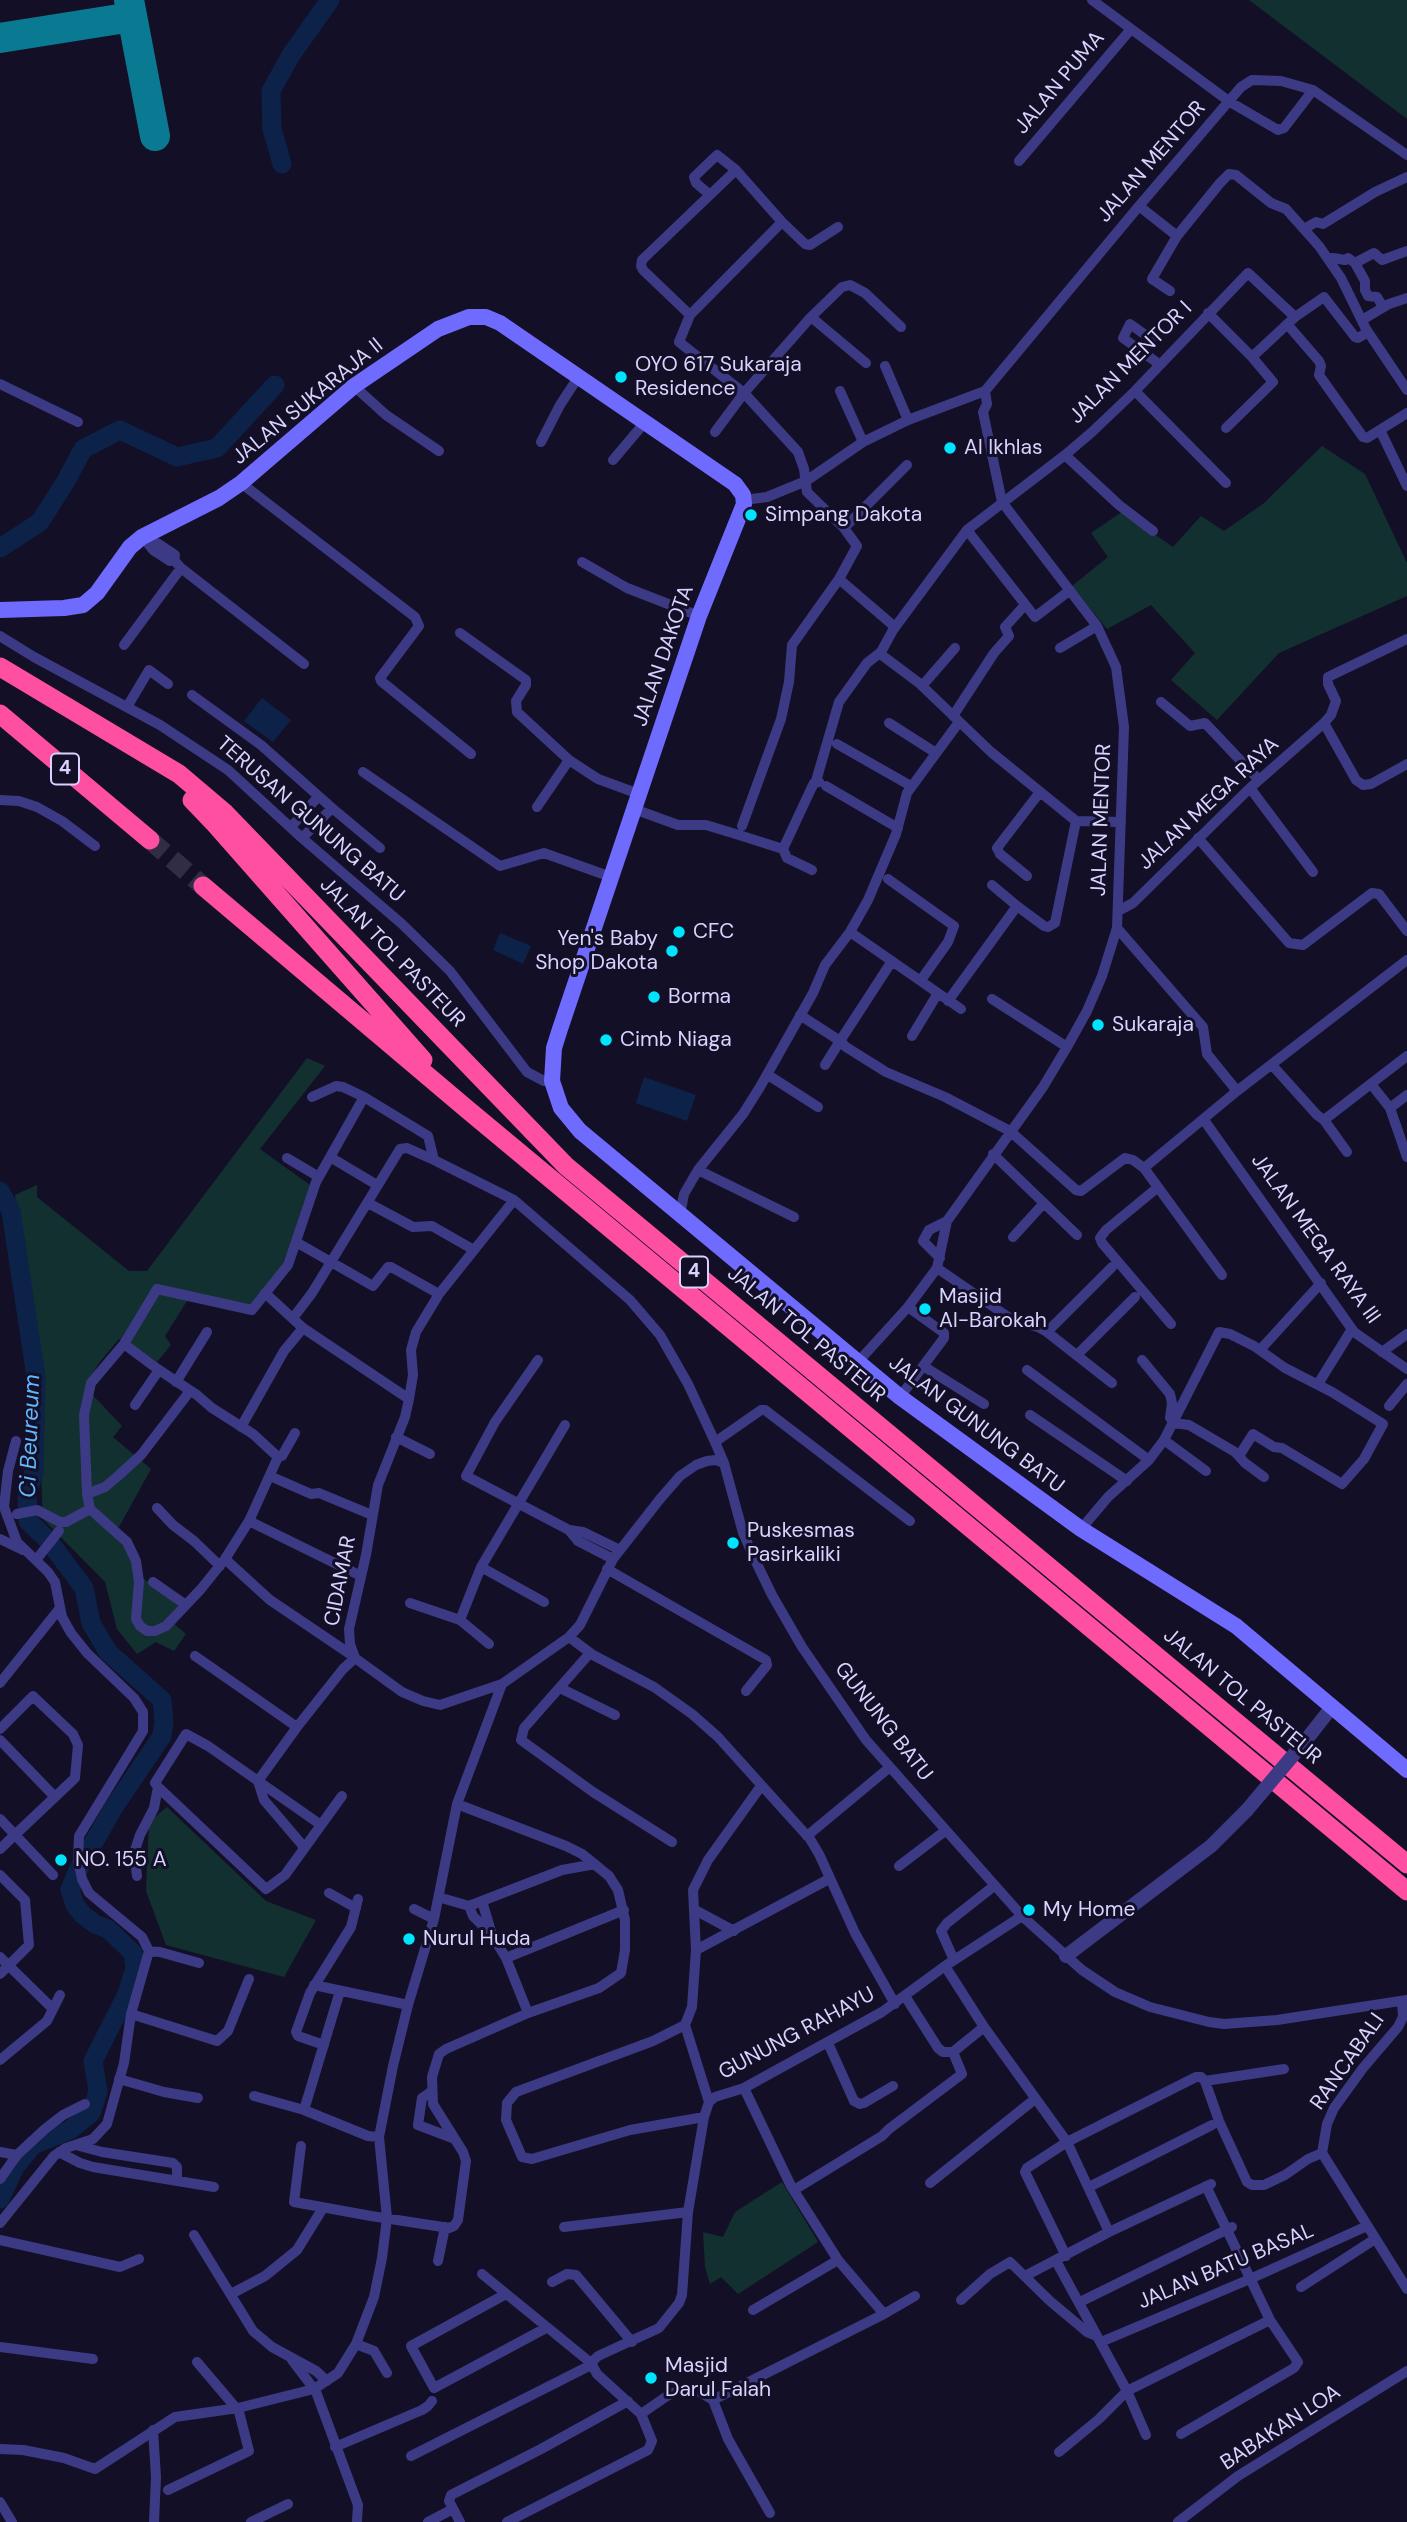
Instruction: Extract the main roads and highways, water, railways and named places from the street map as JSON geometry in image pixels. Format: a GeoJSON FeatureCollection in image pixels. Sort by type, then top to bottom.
{"type":"FeatureCollection","features":[{"type":"Feature","properties":{"kind":"highway","name":"JALAN TOL PASTEUR"},"geometry":{"type":"LineString","coordinates":[[0,667],[188,781],[225,813],[566,1166],[1407,1864]]}},
{"type":"Feature","properties":{"kind":"highway"},"geometry":{"type":"LineString","coordinates":[[0,679],[161,776],[193,801],[468,1110]]}},
{"type":"Feature","properties":{"kind":"highway","name":"4"},"geometry":{"type":"LineString","coordinates":[[0,714],[150,841]]}},
{"type":"Feature","properties":{"kind":"highway","name":"JALAN TOL PASTEUR"},"geometry":{"type":"LineString","coordinates":[[203,886],[468,1110],[1407,1891]]}},
{"type":"Feature","properties":{"kind":"main road","name":"JALAN SUKARAJA II"},"geometry":{"type":"LineString","coordinates":[[0,610],[83,605],[97,593],[130,547],[146,541],[242,483],[354,386],[438,329],[469,317],[479,316],[500,323],[735,484],[744,500]]}},
{"type":"Feature","properties":{"kind":"main road","name":"JALAN DAKOTA"},"geometry":{"type":"LineString","coordinates":[[552,1081],[554,1048],[560,1029],[699,616],[744,500]]}},
{"type":"Feature","properties":{"kind":"main road","name":"JALAN GUNUNG BATU"},"geometry":{"type":"LineString","coordinates":[[552,1081],[555,1095],[569,1120],[857,1363],[1081,1529],[1236,1626],[1407,1770]]}},
{"type":"Feature","properties":{"kind":"water"},"geometry":{"type":"Polygon","coordinates":[[[262,698],[291,720],[273,742],[244,721],[262,698]]]}},
{"type":"Feature","properties":{"kind":"water"},"geometry":{"type":"Polygon","coordinates":[[[500,933],[531,946],[523,964],[493,950],[500,933]]]}},
{"type":"Feature","properties":{"kind":"water"},"geometry":{"type":"Polygon","coordinates":[[[644,1077],[696,1095],[687,1121],[636,1103],[644,1077]]]}},
{"type":"Feature","properties":{"kind":"waterway","name":"Ci Beureum"},"geometry":{"type":"LineString","coordinates":[[282,164],[272,129],[271,91],[291,55],[330,0]]}},
{"type":"Feature","properties":{"kind":"waterway","name":"Ci Beureum"},"geometry":{"type":"LineString","coordinates":[[0,548],[40,522],[83,449],[120,430],[177,457],[217,448],[275,385]]}},
{"type":"Feature","properties":{"kind":"waterway","name":"Ci Beureum"},"geometry":{"type":"LineString","coordinates":[[0,1191],[11,1211],[36,1377],[34,1472],[27,1494],[28,1521],[48,1540],[84,1588],[91,1623],[108,1652],[162,1700],[164,1722],[162,1736],[114,1807],[78,1870],[70,1890],[75,1905],[83,1915],[108,1929],[133,1953],[135,1968],[127,1994],[93,2061],[98,2091],[91,2113],[70,2130],[33,2145],[15,2167],[0,2199]]}},
{"type":"Feature","properties":{"kind":"tunnel"},"geometry":{"type":"LineString","coordinates":[[150,840],[203,886]]}},
{"type":"Feature","properties":{"kind":"place","name":"OYO 617 Sukaraja Residence"},"geometry":{"type":"Point","coordinates":[621,377]}},
{"type":"Feature","properties":{"kind":"place","name":"Al Ikhlas"},"geometry":{"type":"Point","coordinates":[950,448]}},
{"type":"Feature","properties":{"kind":"place","name":"Simpang Dakota"},"geometry":{"type":"Point","coordinates":[751,515]}},
{"type":"Feature","properties":{"kind":"place","name":"CFC"},"geometry":{"type":"Point","coordinates":[679,932]}},
{"type":"Feature","properties":{"kind":"place","name":"Yen's Baby Shop Dakota"},"geometry":{"type":"Point","coordinates":[672,951]}},
{"type":"Feature","properties":{"kind":"place","name":"Borma"},"geometry":{"type":"Point","coordinates":[654,997]}},
{"type":"Feature","properties":{"kind":"place","name":"Sukaraja"},"geometry":{"type":"Point","coordinates":[1098,1025]}},
{"type":"Feature","properties":{"kind":"place","name":"Cimb Niaga"},"geometry":{"type":"Point","coordinates":[606,1040]}},
{"type":"Feature","properties":{"kind":"place","name":"Masjid Al-Barokah"},"geometry":{"type":"Point","coordinates":[925,1309]}},
{"type":"Feature","properties":{"kind":"place","name":"Puskesmas Pasirkaliki"},"geometry":{"type":"Point","coordinates":[733,1543]}},
{"type":"Feature","properties":{"kind":"place","name":"NO. 155 A"},"geometry":{"type":"Point","coordinates":[61,1860]}},
{"type":"Feature","properties":{"kind":"place","name":"My Home"},"geometry":{"type":"Point","coordinates":[1029,1910]}},
{"type":"Feature","properties":{"kind":"place","name":"Nurul Huda"},"geometry":{"type":"Point","coordinates":[409,1939]}},
{"type":"Feature","properties":{"kind":"place","name":"Masjid Darul Falah"},"geometry":{"type":"Point","coordinates":[651,2378]}}]}
